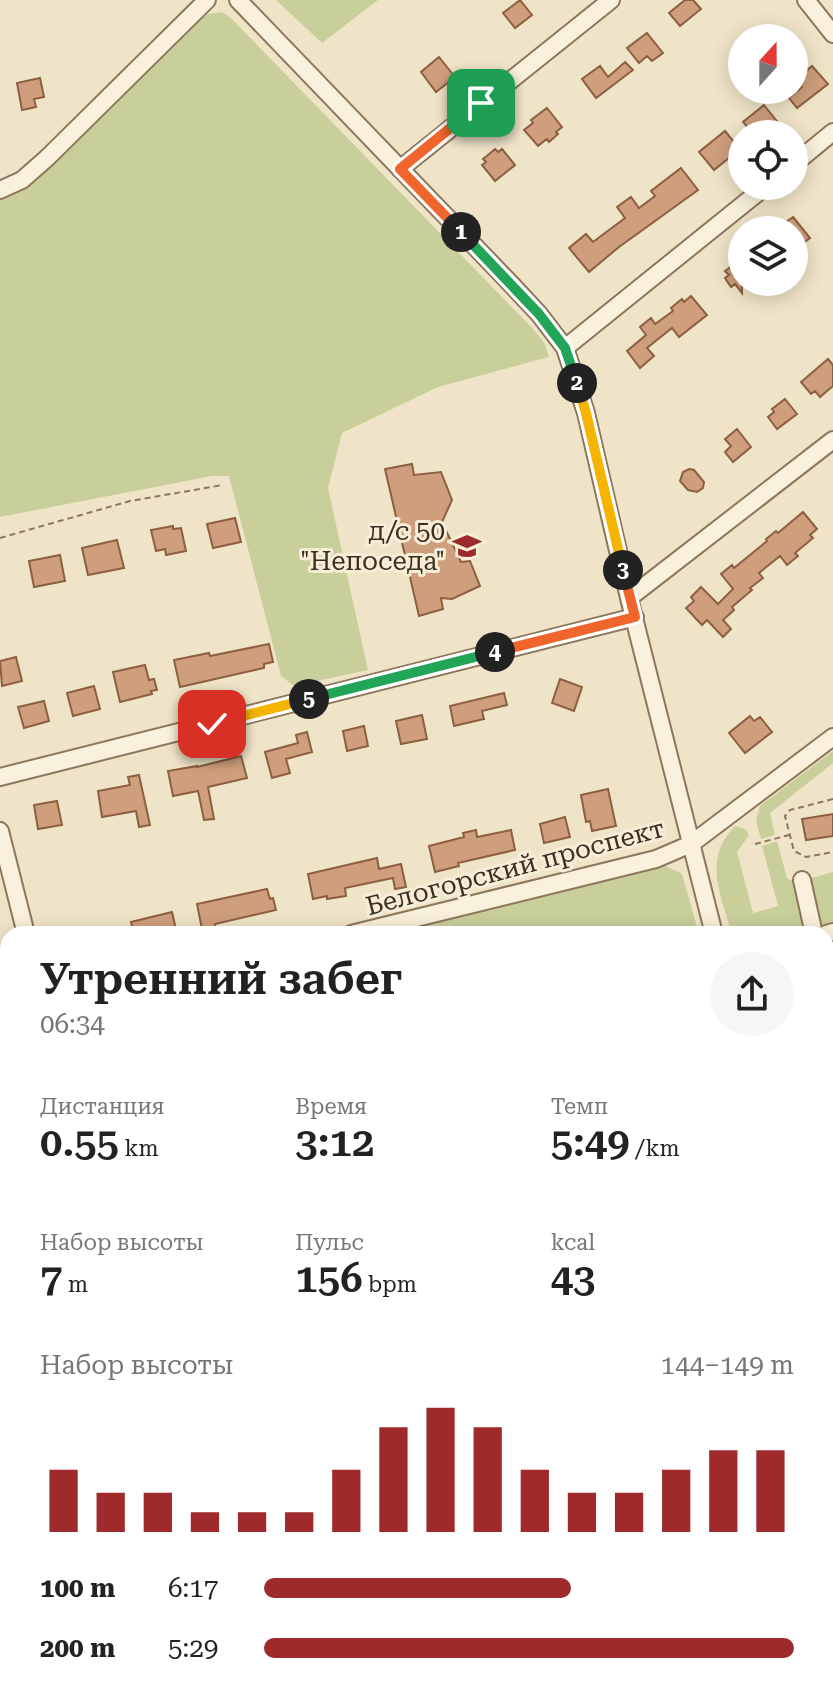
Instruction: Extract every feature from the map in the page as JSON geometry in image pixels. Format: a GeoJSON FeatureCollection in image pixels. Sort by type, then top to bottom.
{"type":"FeatureCollection","features":[{"type":"Feature","properties":{"kind":"street"},"geometry":{"type":"LineString","coordinates":[[0,190],[22,180],[47,158],[207,0]]}},
{"type":"Feature","properties":{"kind":"street"},"geometry":{"type":"LineString","coordinates":[[238,0],[539,314],[565,348],[586,413],[712,926]]}},
{"type":"Feature","properties":{"kind":"street"},"geometry":{"type":"LineString","coordinates":[[400,169],[611,0]]}},
{"type":"Feature","properties":{"kind":"street"},"geometry":{"type":"LineString","coordinates":[[806,0],[833,34]]}},
{"type":"Feature","properties":{"kind":"street"},"geometry":{"type":"LineString","coordinates":[[808,153],[833,132]]}},
{"type":"Feature","properties":{"kind":"street"},"geometry":{"type":"LineString","coordinates":[[565,348],[749,200]]}},
{"type":"Feature","properties":{"kind":"street"},"geometry":{"type":"LineString","coordinates":[[629,598],[833,440]]}},
{"type":"Feature","properties":{"kind":"street"},"geometry":{"type":"LineString","coordinates":[[0,777],[635,617]]}},
{"type":"Feature","properties":{"kind":"street","name":"Белогорский проспект"},"geometry":{"type":"LineString","coordinates":[[384,926],[656,859],[691,844],[833,737]]}},
{"type":"Feature","properties":{"kind":"street"},"geometry":{"type":"LineString","coordinates":[[0,831],[24,926]]}},
{"type":"Feature","properties":{"kind":"street"},"geometry":{"type":"LineString","coordinates":[[802,880],[812,926]]}},
{"type":"Feature","properties":{"kind":"path"},"geometry":{"type":"LineString","coordinates":[[0,538],[130,501],[223,485]]}},
{"type":"Feature","properties":{"kind":"path"},"geometry":{"type":"LineString","coordinates":[[833,799],[790,810],[785,816],[794,851],[806,857],[833,852]]}},
{"type":"Feature","properties":{"kind":"path"},"geometry":{"type":"LineString","coordinates":[[755,844],[790,834]]}},
{"type":"Feature","properties":{"kind":"green space"},"geometry":{"type":"Polygon","coordinates":[[[276,0],[378,0],[322,43],[276,0]]]}},
{"type":"Feature","properties":{"kind":"green space"},"geometry":{"type":"Polygon","coordinates":[[[222,12],[533,329],[545,344],[549,357],[438,387],[342,433],[328,488],[368,670],[294,686],[281,676],[229,476],[212,476],[0,517],[0,199],[26,188],[196,23],[208,14],[222,12]]]}},
{"type":"Feature","properties":{"kind":"green space"},"geometry":{"type":"Polygon","coordinates":[[[833,751],[833,763],[770,813],[775,835],[761,839],[756,821],[760,806],[833,751]]]}},
{"type":"Feature","properties":{"kind":"green space"},"geometry":{"type":"Polygon","coordinates":[[[735,826],[745,829],[749,835],[737,852],[753,913],[778,906],[762,846],[777,841],[787,878],[794,882],[804,926],[730,926],[717,878],[719,852],[735,826]]]}},
{"type":"Feature","properties":{"kind":"green space"},"geometry":{"type":"Polygon","coordinates":[[[662,864],[682,874],[697,926],[406,926],[662,864]]]}},
{"type":"Feature","properties":{"kind":"green space"},"geometry":{"type":"Polygon","coordinates":[[[833,872],[833,926],[825,926],[818,921],[808,879],[833,872]]]}},
{"type":"Feature","properties":{"kind":"building"},"geometry":{"type":"Polygon","coordinates":[[[520,0],[532,15],[515,28],[503,13],[520,0]]]}},
{"type":"Feature","properties":{"kind":"building"},"geometry":{"type":"Polygon","coordinates":[[[685,0],[693,0],[701,9],[680,26],[669,13],[685,0]]]}},
{"type":"Feature","properties":{"kind":"building"},"geometry":{"type":"Polygon","coordinates":[[[647,33],[663,53],[652,61],[647,56],[639,63],[627,48],[647,33]]]}},
{"type":"Feature","properties":{"kind":"building"},"geometry":{"type":"Polygon","coordinates":[[[439,57],[455,77],[436,92],[421,72],[439,57]]]}},
{"type":"Feature","properties":{"kind":"building"},"geometry":{"type":"Polygon","coordinates":[[[625,62],[633,70],[596,98],[582,79],[600,66],[608,77],[625,62]]]}},
{"type":"Feature","properties":{"kind":"building"},"geometry":{"type":"Polygon","coordinates":[[[812,66],[828,84],[808,99],[808,70],[812,66]]]}},
{"type":"Feature","properties":{"kind":"building"},"geometry":{"type":"Polygon","coordinates":[[[40,78],[44,97],[34,99],[36,107],[22,110],[17,83],[40,78]]]}},
{"type":"Feature","properties":{"kind":"building"},"geometry":{"type":"Polygon","coordinates":[[[764,105],[776,120],[745,120],[764,105]]]}},
{"type":"Feature","properties":{"kind":"building"},"geometry":{"type":"Polygon","coordinates":[[[547,108],[562,127],[549,142],[547,139],[538,146],[524,130],[547,108]]]}},
{"type":"Feature","properties":{"kind":"building"},"geometry":{"type":"Polygon","coordinates":[[[725,131],[728,135],[728,159],[714,170],[699,152],[725,131]]]}},
{"type":"Feature","properties":{"kind":"building"},"geometry":{"type":"Polygon","coordinates":[[[495,149],[498,152],[502,149],[515,165],[495,181],[482,165],[486,162],[483,159],[495,149]]]}},
{"type":"Feature","properties":{"kind":"building"},"geometry":{"type":"Polygon","coordinates":[[[681,168],[698,190],[589,272],[569,248],[586,234],[593,242],[625,218],[617,207],[631,197],[639,208],[655,196],[651,191],[681,168]]]}},
{"type":"Feature","properties":{"kind":"building"},"geometry":{"type":"Polygon","coordinates":[[[691,296],[707,315],[679,337],[672,328],[647,348],[654,356],[640,368],[627,351],[646,335],[640,327],[651,318],[655,324],[673,311],[671,308],[682,299],[684,302],[691,296]]]}},
{"type":"Feature","properties":{"kind":"building"},"geometry":{"type":"Polygon","coordinates":[[[828,359],[833,365],[833,386],[820,397],[815,391],[811,394],[801,382],[828,359]]]}},
{"type":"Feature","properties":{"kind":"building"},"geometry":{"type":"Polygon","coordinates":[[[785,399],[797,414],[777,429],[768,417],[774,412],[772,409],[785,399]]]}},
{"type":"Feature","properties":{"kind":"building"},"geometry":{"type":"Polygon","coordinates":[[[737,429],[751,447],[733,462],[725,452],[731,446],[725,439],[737,429]]]}},
{"type":"Feature","properties":{"kind":"building"},"geometry":{"type":"Polygon","coordinates":[[[412,464],[414,475],[441,472],[452,500],[442,522],[461,562],[470,561],[480,586],[452,599],[441,598],[443,609],[419,616],[385,469],[412,464]]]}},
{"type":"Feature","properties":{"kind":"building"},"geometry":{"type":"Polygon","coordinates":[[[694,470],[704,482],[703,488],[697,492],[688,490],[680,481],[683,472],[694,470]]]}},
{"type":"Feature","properties":{"kind":"building"},"geometry":{"type":"Polygon","coordinates":[[[803,512],[817,529],[810,535],[813,538],[795,553],[798,556],[787,565],[780,556],[759,573],[763,578],[750,588],[752,590],[732,607],[734,610],[723,620],[731,629],[723,637],[707,620],[702,625],[686,608],[694,601],[691,597],[701,587],[718,604],[733,589],[721,574],[732,565],[734,568],[803,512]]]}},
{"type":"Feature","properties":{"kind":"building"},"geometry":{"type":"Polygon","coordinates":[[[235,518],[241,542],[213,548],[207,524],[235,518]]]}},
{"type":"Feature","properties":{"kind":"building"},"geometry":{"type":"Polygon","coordinates":[[[173,526],[173,529],[181,528],[186,551],[166,555],[165,549],[156,551],[151,530],[173,526]]]}},
{"type":"Feature","properties":{"kind":"building"},"geometry":{"type":"Polygon","coordinates":[[[117,540],[124,568],[88,575],[82,548],[117,540]]]}},
{"type":"Feature","properties":{"kind":"building"},"geometry":{"type":"Polygon","coordinates":[[[60,555],[65,581],[34,587],[29,561],[60,555]]]}},
{"type":"Feature","properties":{"kind":"building"},"geometry":{"type":"Polygon","coordinates":[[[269,644],[273,662],[264,664],[264,668],[180,687],[174,660],[269,644]]]}},
{"type":"Feature","properties":{"kind":"building"},"geometry":{"type":"Polygon","coordinates":[[[16,657],[22,681],[2,686],[0,661],[16,657]]]}},
{"type":"Feature","properties":{"kind":"building"},"geometry":{"type":"Polygon","coordinates":[[[145,665],[149,680],[154,679],[157,690],[120,702],[113,672],[145,665]]]}},
{"type":"Feature","properties":{"kind":"building"},"geometry":{"type":"Polygon","coordinates":[[[560,679],[582,687],[574,711],[552,703],[560,679]]]}},
{"type":"Feature","properties":{"kind":"building"},"geometry":{"type":"Polygon","coordinates":[[[94,686],[100,709],[73,716],[67,693],[94,686]]]}},
{"type":"Feature","properties":{"kind":"building"},"geometry":{"type":"Polygon","coordinates":[[[504,693],[507,705],[482,711],[484,719],[454,726],[450,706],[504,693]]]}},
{"type":"Feature","properties":{"kind":"building"},"geometry":{"type":"Polygon","coordinates":[[[44,701],[49,721],[24,728],[18,707],[44,701]]]}},
{"type":"Feature","properties":{"kind":"building"},"geometry":{"type":"Polygon","coordinates":[[[422,715],[427,739],[401,744],[396,721],[422,715]]]}},
{"type":"Feature","properties":{"kind":"building"},"geometry":{"type":"Polygon","coordinates":[[[750,716],[754,721],[760,717],[772,732],[745,753],[729,733],[750,716]]]}},
{"type":"Feature","properties":{"kind":"building"},"geometry":{"type":"Polygon","coordinates":[[[364,726],[368,746],[347,751],[343,731],[364,726]]]}},
{"type":"Feature","properties":{"kind":"building"},"geometry":{"type":"Polygon","coordinates":[[[307,732],[312,752],[286,759],[290,773],[272,778],[265,752],[298,743],[296,735],[307,732]]]}},
{"type":"Feature","properties":{"kind":"building"},"geometry":{"type":"Polygon","coordinates":[[[241,756],[247,778],[208,787],[214,819],[204,820],[198,791],[173,796],[168,771],[241,756]]]}},
{"type":"Feature","properties":{"kind":"building"},"geometry":{"type":"Polygon","coordinates":[[[139,775],[150,825],[139,827],[136,811],[102,817],[98,791],[130,785],[128,777],[139,775]]]}},
{"type":"Feature","properties":{"kind":"building"},"geometry":{"type":"Polygon","coordinates":[[[608,789],[616,826],[592,831],[590,821],[586,822],[581,795],[608,789]]]}},
{"type":"Feature","properties":{"kind":"building"},"geometry":{"type":"Polygon","coordinates":[[[57,801],[62,825],[38,829],[34,805],[57,801]]]}},
{"type":"Feature","properties":{"kind":"building"},"geometry":{"type":"Polygon","coordinates":[[[833,814],[833,836],[806,840],[802,819],[833,814]]]}},
{"type":"Feature","properties":{"kind":"building"},"geometry":{"type":"Polygon","coordinates":[[[565,817],[570,837],[544,843],[540,824],[565,817]]]}},
{"type":"Feature","properties":{"kind":"building"},"geometry":{"type":"Polygon","coordinates":[[[476,830],[477,837],[511,830],[515,850],[458,863],[459,866],[435,872],[429,846],[464,837],[463,833],[476,830]]]}},
{"type":"Feature","properties":{"kind":"building"},"geometry":{"type":"Polygon","coordinates":[[[377,858],[379,869],[401,864],[406,887],[395,889],[393,878],[345,888],[346,896],[313,899],[308,874],[377,858]]]}},
{"type":"Feature","properties":{"kind":"building"},"geometry":{"type":"Polygon","coordinates":[[[267,889],[276,910],[215,926],[201,926],[197,904],[267,889]]]}},
{"type":"Feature","properties":{"kind":"building"},"geometry":{"type":"Polygon","coordinates":[[[172,912],[175,926],[132,926],[131,922],[172,912]]]}},
{"type":"Feature","properties":{"kind":"place","name":"д/с 50 \"Непоседа\""},"geometry":{"type":"Point","coordinates":[467,546]}},
{"type":"Feature","properties":{"kind":"route"},"geometry":{"type":"LineString","coordinates":[[212,724],[635,617],[586,413],[565,348],[539,314],[400,169],[481,103]]}}]}
